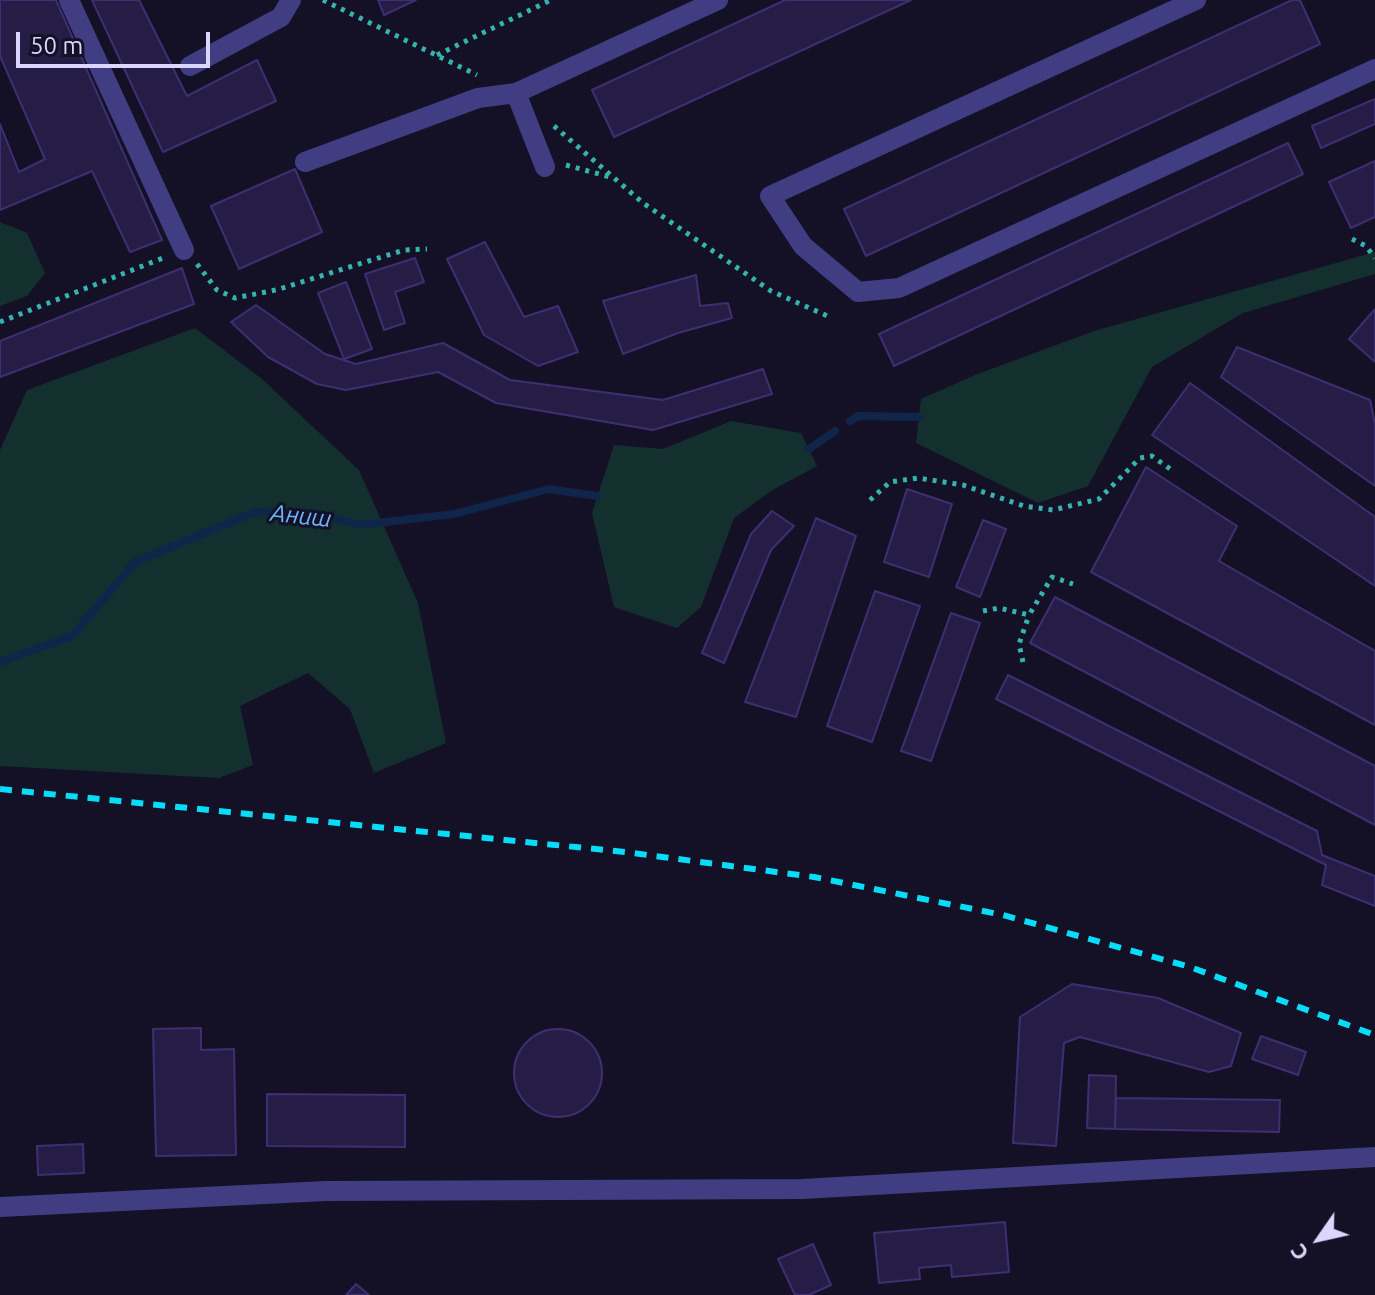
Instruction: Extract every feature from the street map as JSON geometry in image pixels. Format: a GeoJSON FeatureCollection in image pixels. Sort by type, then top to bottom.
{"type":"FeatureCollection","features":[{"type":"Feature","properties":{"kind":"street"},"geometry":{"type":"LineString","coordinates":[[69,0],[184,250]]}},
{"type":"Feature","properties":{"kind":"street"},"geometry":{"type":"LineString","coordinates":[[190,66],[281,17],[291,0]]}},
{"type":"Feature","properties":{"kind":"street"},"geometry":{"type":"LineString","coordinates":[[305,162],[478,98],[516,93],[718,0]]}},
{"type":"Feature","properties":{"kind":"street"},"geometry":{"type":"LineString","coordinates":[[1196,0],[770,196],[803,246],[858,292],[899,288],[1375,69]]}},
{"type":"Feature","properties":{"kind":"street"},"geometry":{"type":"LineString","coordinates":[[516,93],[545,167]]}},
{"type":"Feature","properties":{"kind":"street"},"geometry":{"type":"LineString","coordinates":[[0,1207],[326,1191],[802,1189],[1375,1157]]}},
{"type":"Feature","properties":{"kind":"path"},"geometry":{"type":"LineString","coordinates":[[323,0],[516,93]]}},
{"type":"Feature","properties":{"kind":"path"},"geometry":{"type":"LineString","coordinates":[[436,55],[551,0]]}},
{"type":"Feature","properties":{"kind":"path"},"geometry":{"type":"LineString","coordinates":[[549,121],[643,203],[771,291],[832,318]]}},
{"type":"Feature","properties":{"kind":"path"},"geometry":{"type":"LineString","coordinates":[[545,167],[569,165],[615,178]]}},
{"type":"Feature","properties":{"kind":"path"},"geometry":{"type":"LineString","coordinates":[[1352,239],[1366,246],[1375,258]]}},
{"type":"Feature","properties":{"kind":"path"},"geometry":{"type":"LineString","coordinates":[[0,322],[184,250],[217,290],[235,298],[276,290],[404,250],[427,249]]}},
{"type":"Feature","properties":{"kind":"path"},"geometry":{"type":"LineString","coordinates":[[870,500],[890,482],[918,478],[963,485],[1024,506],[1053,510],[1099,499],[1140,458],[1152,456],[1173,471]]}},
{"type":"Feature","properties":{"kind":"path"},"geometry":{"type":"LineString","coordinates":[[1023,662],[1019,644],[1029,615],[1052,577],[1073,584]]}},
{"type":"Feature","properties":{"kind":"path"},"geometry":{"type":"LineString","coordinates":[[983,611],[999,608],[1029,615]]}},
{"type":"Feature","properties":{"kind":"green space"},"geometry":{"type":"Polygon","coordinates":[[[0,222],[27,233],[45,273],[27,296],[0,306],[0,222]]]}},
{"type":"Feature","properties":{"kind":"green space"},"geometry":{"type":"Polygon","coordinates":[[[1375,252],[1375,274],[1243,313],[1152,367],[1088,486],[1038,503],[916,443],[921,399],[975,375],[1094,331],[1375,252]]]}},
{"type":"Feature","properties":{"kind":"green space"},"geometry":{"type":"Polygon","coordinates":[[[195,328],[262,379],[359,470],[418,603],[446,743],[374,773],[350,709],[308,673],[240,706],[253,765],[219,778],[0,766],[0,450],[27,390],[195,328]]]}},
{"type":"Feature","properties":{"kind":"green space"},"geometry":{"type":"Polygon","coordinates":[[[731,421],[801,433],[817,466],[771,491],[734,518],[701,607],[677,628],[614,607],[592,513],[614,445],[663,449],[731,421]]]}},
{"type":"Feature","properties":{"kind":"building"},"geometry":{"type":"Polygon","coordinates":[[[0,0],[56,0],[162,240],[130,252],[92,171],[0,210],[0,124],[19,172],[45,159],[0,56],[0,0]]]}},
{"type":"Feature","properties":{"kind":"building"},"geometry":{"type":"Polygon","coordinates":[[[92,0],[139,0],[187,96],[257,60],[276,101],[163,152],[92,0]]]}},
{"type":"Feature","properties":{"kind":"building"},"geometry":{"type":"Polygon","coordinates":[[[378,0],[416,0],[384,15],[378,0]]]}},
{"type":"Feature","properties":{"kind":"building"},"geometry":{"type":"Polygon","coordinates":[[[785,0],[911,0],[614,137],[592,90],[785,0]]]}},
{"type":"Feature","properties":{"kind":"building"},"geometry":{"type":"Polygon","coordinates":[[[1292,0],[1300,0],[1320,44],[866,256],[844,209],[1292,0]]]}},
{"type":"Feature","properties":{"kind":"building"},"geometry":{"type":"Polygon","coordinates":[[[1375,99],[1375,124],[1321,148],[1312,126],[1375,99]]]}},
{"type":"Feature","properties":{"kind":"building"},"geometry":{"type":"Polygon","coordinates":[[[1288,143],[1303,174],[894,366],[879,334],[1288,143]]]}},
{"type":"Feature","properties":{"kind":"building"},"geometry":{"type":"Polygon","coordinates":[[[1375,161],[1375,217],[1351,228],[1329,182],[1375,161]]]}},
{"type":"Feature","properties":{"kind":"building"},"geometry":{"type":"Polygon","coordinates":[[[295,169],[322,232],[239,269],[211,206],[295,169]]]}},
{"type":"Feature","properties":{"kind":"building"},"geometry":{"type":"Polygon","coordinates":[[[485,242],[524,317],[558,306],[578,352],[538,366],[484,335],[447,259],[485,242]]]}},
{"type":"Feature","properties":{"kind":"building"},"geometry":{"type":"Polygon","coordinates":[[[415,258],[424,282],[395,292],[405,323],[384,330],[365,274],[415,258]]]}},
{"type":"Feature","properties":{"kind":"building"},"geometry":{"type":"Polygon","coordinates":[[[182,268],[194,304],[0,377],[0,341],[182,268]]]}},
{"type":"Feature","properties":{"kind":"building"},"geometry":{"type":"Polygon","coordinates":[[[696,275],[700,306],[728,303],[732,318],[678,333],[623,354],[603,301],[696,275]]]}},
{"type":"Feature","properties":{"kind":"building"},"geometry":{"type":"Polygon","coordinates":[[[346,282],[372,349],[344,359],[318,293],[346,282]]]}},
{"type":"Feature","properties":{"kind":"building"},"geometry":{"type":"Polygon","coordinates":[[[256,305],[325,354],[356,364],[443,343],[510,380],[663,400],[763,369],[772,394],[653,430],[496,403],[438,372],[346,390],[317,384],[268,357],[231,322],[256,305]]]}},
{"type":"Feature","properties":{"kind":"building"},"geometry":{"type":"Polygon","coordinates":[[[1375,309],[1375,362],[1349,339],[1375,309]]]}},
{"type":"Feature","properties":{"kind":"building"},"geometry":{"type":"Polygon","coordinates":[[[1237,347],[1370,400],[1375,424],[1375,486],[1221,377],[1237,347]]]}},
{"type":"Feature","properties":{"kind":"building"},"geometry":{"type":"Polygon","coordinates":[[[1190,383],[1375,517],[1375,586],[1152,435],[1190,383]]]}},
{"type":"Feature","properties":{"kind":"building"},"geometry":{"type":"Polygon","coordinates":[[[1146,467],[1237,526],[1219,561],[1375,651],[1375,725],[1091,572],[1146,467]]]}},
{"type":"Feature","properties":{"kind":"building"},"geometry":{"type":"Polygon","coordinates":[[[907,489],[952,504],[929,577],[884,562],[907,489]]]}},
{"type":"Feature","properties":{"kind":"building"},"geometry":{"type":"Polygon","coordinates":[[[772,511],[794,526],[771,550],[724,663],[702,653],[751,534],[772,511]]]}},
{"type":"Feature","properties":{"kind":"building"},"geometry":{"type":"Polygon","coordinates":[[[816,518],[856,536],[796,717],[745,702],[816,518]]]}},
{"type":"Feature","properties":{"kind":"building"},"geometry":{"type":"Polygon","coordinates":[[[983,520],[1006,529],[980,597],[956,587],[983,520]]]}},
{"type":"Feature","properties":{"kind":"building"},"geometry":{"type":"Polygon","coordinates":[[[875,591],[920,606],[872,742],[827,726],[875,591]]]}},
{"type":"Feature","properties":{"kind":"building"},"geometry":{"type":"Polygon","coordinates":[[[1055,597],[1375,766],[1375,825],[1030,643],[1055,597]]]}},
{"type":"Feature","properties":{"kind":"building"},"geometry":{"type":"Polygon","coordinates":[[[951,613],[980,623],[931,761],[901,751],[951,613]]]}},
{"type":"Feature","properties":{"kind":"building"},"geometry":{"type":"Polygon","coordinates":[[[1008,675],[1317,831],[1322,855],[1375,876],[1375,906],[1322,885],[1326,865],[996,699],[1008,675]]]}},
{"type":"Feature","properties":{"kind":"building"},"geometry":{"type":"Polygon","coordinates":[[[1072,984],[1158,998],[1241,1033],[1231,1066],[1209,1072],[1080,1037],[1064,1043],[1056,1146],[1013,1143],[1020,1017],[1072,984]]]}},
{"type":"Feature","properties":{"kind":"building"},"geometry":{"type":"Polygon","coordinates":[[[201,1028],[201,1050],[234,1049],[236,1155],[156,1156],[153,1029],[201,1028]]]}},
{"type":"Feature","properties":{"kind":"building"},"geometry":{"type":"Polygon","coordinates":[[[558,1029],[583,1036],[595,1048],[602,1073],[595,1098],[583,1110],[558,1117],[533,1110],[521,1098],[514,1073],[521,1048],[533,1036],[558,1029]]]}},
{"type":"Feature","properties":{"kind":"building"},"geometry":{"type":"Polygon","coordinates":[[[1261,1036],[1306,1052],[1298,1075],[1252,1059],[1261,1036]]]}},
{"type":"Feature","properties":{"kind":"building"},"geometry":{"type":"Polygon","coordinates":[[[1089,1075],[1116,1076],[1115,1129],[1087,1128],[1089,1075]]]}},
{"type":"Feature","properties":{"kind":"building"},"geometry":{"type":"Polygon","coordinates":[[[267,1094],[405,1095],[405,1147],[267,1146],[267,1094]]]}},
{"type":"Feature","properties":{"kind":"building"},"geometry":{"type":"Polygon","coordinates":[[[1116,1098],[1280,1100],[1279,1132],[1115,1129],[1116,1098]]]}},
{"type":"Feature","properties":{"kind":"building"},"geometry":{"type":"Polygon","coordinates":[[[83,1144],[84,1173],[38,1175],[37,1146],[83,1144]]]}},
{"type":"Feature","properties":{"kind":"building"},"geometry":{"type":"Polygon","coordinates":[[[1005,1222],[1009,1272],[952,1277],[951,1265],[919,1268],[920,1279],[879,1283],[874,1233],[1005,1222]]]}},
{"type":"Feature","properties":{"kind":"building"},"geometry":{"type":"Polygon","coordinates":[[[813,1244],[831,1285],[809,1295],[795,1295],[778,1259],[813,1244]]]}},
{"type":"Feature","properties":{"kind":"building"},"geometry":{"type":"Polygon","coordinates":[[[356,1284],[369,1295],[346,1295],[356,1284]]]}},
{"type":"Feature","properties":{"kind":"waterway","name":"Аниш"},"geometry":{"type":"LineString","coordinates":[[850,421],[858,416],[919,417]]}},
{"type":"Feature","properties":{"kind":"waterway","name":"Аниш"},"geometry":{"type":"LineString","coordinates":[[809,449],[835,431]]}},
{"type":"Feature","properties":{"kind":"waterway","name":"Аниш"},"geometry":{"type":"LineString","coordinates":[[0,662],[72,636],[135,562],[255,512],[315,513],[360,525],[454,514],[549,489],[597,496]]}},
{"type":"Feature","properties":{"kind":"railway"},"geometry":{"type":"LineString","coordinates":[[0,789],[625,852],[814,877],[1003,915],[1190,967],[1375,1035]]}}]}
